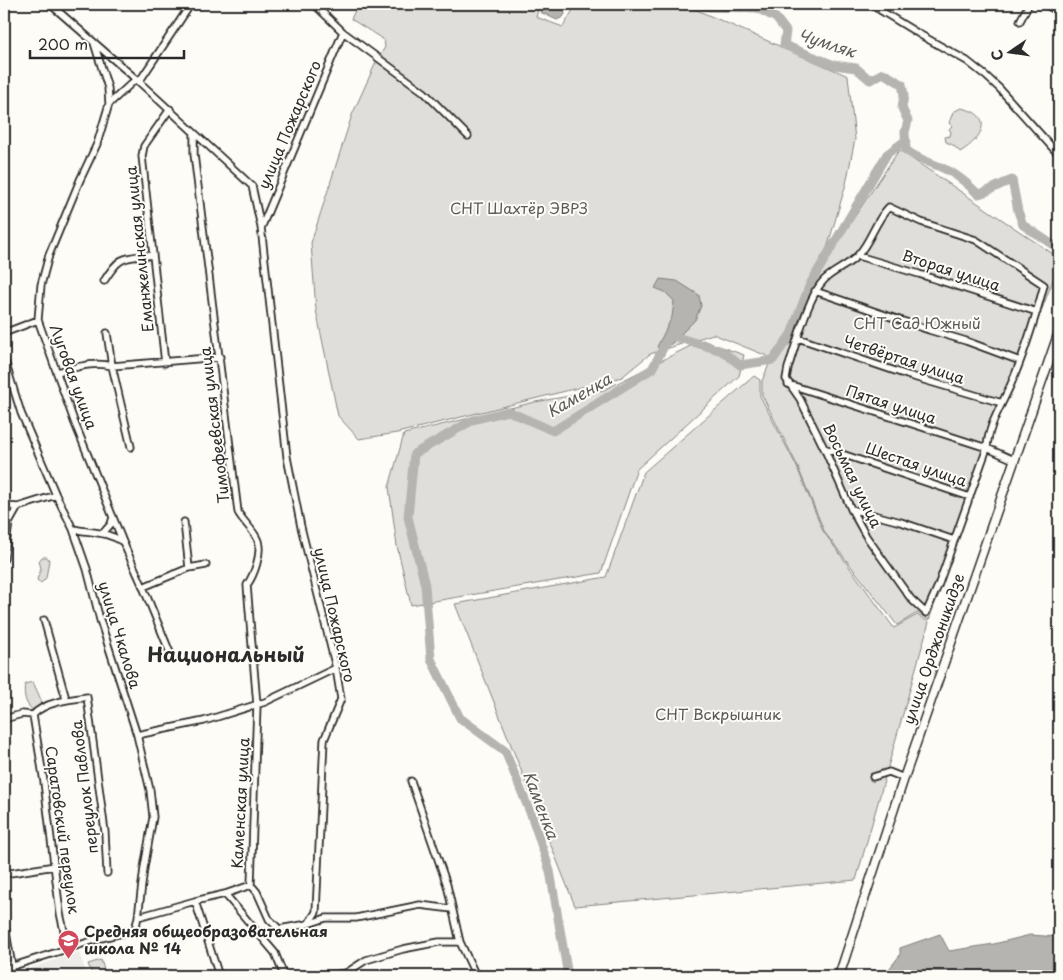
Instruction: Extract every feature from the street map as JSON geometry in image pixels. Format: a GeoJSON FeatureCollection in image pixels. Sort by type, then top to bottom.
{"type":"FeatureCollection","features":[{"type":"Feature","properties":{"kind":"main road","name":"улица Орджоникидзе"},"geometry":{"type":"LineString","coordinates":[[839,976],[904,778],[1059,332]]}},
{"type":"Feature","properties":{"kind":"street"},"geometry":{"type":"LineString","coordinates":[[50,4],[137,81]]}},
{"type":"Feature","properties":{"kind":"street"},"geometry":{"type":"LineString","coordinates":[[109,104],[137,81],[191,4]]}},
{"type":"Feature","properties":{"kind":"street"},"geometry":{"type":"LineString","coordinates":[[314,4],[343,32],[424,92],[468,136]]}},
{"type":"Feature","properties":{"kind":"street"},"geometry":{"type":"LineString","coordinates":[[870,4],[968,61],[999,88],[1059,155]]}},
{"type":"Feature","properties":{"kind":"street"},"geometry":{"type":"LineString","coordinates":[[1020,21],[1029,4]]}},
{"type":"Feature","properties":{"kind":"street"},"geometry":{"type":"LineString","coordinates":[[1045,4],[1059,12]]}},
{"type":"Feature","properties":{"kind":"street","name":"улица Пожарского"},"geometry":{"type":"LineString","coordinates":[[261,227],[343,32]]}},
{"type":"Feature","properties":{"kind":"street","name":"Луговая улица"},"geometry":{"type":"LineString","coordinates":[[94,43],[108,88],[109,104],[97,144],[49,255],[41,285],[38,320],[74,421],[171,655]]}},
{"type":"Feature","properties":{"kind":"street","name":"улица Пожарского"},"geometry":{"type":"LineString","coordinates":[[137,81],[252,186],[261,227],[288,457],[301,527],[336,668],[341,699],[324,740],[316,912],[308,924]]}},
{"type":"Feature","properties":{"kind":"street","name":"Еманжелинская улица"},"geometry":{"type":"LineString","coordinates":[[165,363],[142,156],[144,146],[170,110]]}},
{"type":"Feature","properties":{"kind":"street","name":"Тимофеевская улица"},"geometry":{"type":"LineString","coordinates":[[194,134],[194,154],[238,512],[259,542],[257,565],[247,586],[257,705]]}},
{"type":"Feature","properties":{"kind":"street"},"geometry":{"type":"LineString","coordinates":[[788,384],[786,380],[788,368],[815,291],[832,273],[858,256],[889,207],[921,222],[976,240],[1044,286],[1020,361],[993,421],[987,448],[954,540],[901,522],[851,509]]}},
{"type":"Feature","properties":{"kind":"street"},"geometry":{"type":"LineString","coordinates":[[104,281],[115,264],[127,258],[153,255]]}},
{"type":"Feature","properties":{"kind":"street","name":"Вторая улица"},"geometry":{"type":"LineString","coordinates":[[858,256],[1037,312]]}},
{"type":"Feature","properties":{"kind":"street"},"geometry":{"type":"LineString","coordinates":[[815,291],[929,330],[966,340],[1020,361]]}},
{"type":"Feature","properties":{"kind":"street"},"geometry":{"type":"LineString","coordinates":[[4,333],[38,320]]}},
{"type":"Feature","properties":{"kind":"street"},"geometry":{"type":"LineString","coordinates":[[107,333],[112,366],[131,447]]}},
{"type":"Feature","properties":{"kind":"street","name":"Четвёртая улица"},"geometry":{"type":"LineString","coordinates":[[798,338],[907,375],[1002,403]]}},
{"type":"Feature","properties":{"kind":"street"},"geometry":{"type":"LineString","coordinates":[[57,372],[94,364],[112,366],[220,357]]}},
{"type":"Feature","properties":{"kind":"street","name":"улица Чкалова"},"geometry":{"type":"LineString","coordinates":[[4,358],[21,413],[56,495],[73,529],[137,735],[150,790],[153,817],[135,930],[101,938],[68,949]]}},
{"type":"Feature","properties":{"kind":"street","name":"Пятая улица"},"geometry":{"type":"LineString","coordinates":[[788,384],[987,448],[1014,460]]}},
{"type":"Feature","properties":{"kind":"street","name":"Восьмая улица"},"geometry":{"type":"LineString","coordinates":[[788,384],[800,399],[851,509],[866,536],[911,599],[926,613],[938,586],[954,540]]}},
{"type":"Feature","properties":{"kind":"street","name":"Шестая улица"},"geometry":{"type":"LineString","coordinates":[[824,448],[970,497]]}},
{"type":"Feature","properties":{"kind":"street"},"geometry":{"type":"LineString","coordinates":[[4,506],[18,507],[56,495]]}},
{"type":"Feature","properties":{"kind":"street"},"geometry":{"type":"LineString","coordinates":[[4,559],[9,524],[18,507]]}},
{"type":"Feature","properties":{"kind":"street"},"geometry":{"type":"LineString","coordinates":[[103,533],[114,517]]}},
{"type":"Feature","properties":{"kind":"street"},"geometry":{"type":"LineString","coordinates":[[184,522],[189,568]]}},
{"type":"Feature","properties":{"kind":"street"},"geometry":{"type":"LineString","coordinates":[[73,529],[103,533],[123,542]]}},
{"type":"Feature","properties":{"kind":"street"},"geometry":{"type":"LineString","coordinates":[[144,588],[189,568],[206,565]]}},
{"type":"Feature","properties":{"kind":"street"},"geometry":{"type":"LineString","coordinates":[[4,719],[22,714],[33,715],[36,710],[66,699],[44,620]]}},
{"type":"Feature","properties":{"kind":"street"},"geometry":{"type":"LineString","coordinates":[[137,735],[204,721],[257,705],[336,668]]}},
{"type":"Feature","properties":{"kind":"street","name":"переулок Павлова"},"geometry":{"type":"LineString","coordinates":[[66,699],[87,697],[105,832],[107,873]]}},
{"type":"Feature","properties":{"kind":"street","name":"Каменская улица"},"geometry":{"type":"LineString","coordinates":[[138,917],[225,894],[251,885],[257,705]]}},
{"type":"Feature","properties":{"kind":"street","name":"Саратовский переулок"},"geometry":{"type":"LineString","coordinates":[[33,715],[44,779],[60,913],[68,949]]}},
{"type":"Feature","properties":{"kind":"street"},"geometry":{"type":"LineString","coordinates":[[873,777],[889,772],[904,778]]}},
{"type":"Feature","properties":{"kind":"street"},"geometry":{"type":"LineString","coordinates":[[411,781],[447,885],[460,942],[476,976]]}},
{"type":"Feature","properties":{"kind":"street"},"geometry":{"type":"LineString","coordinates":[[4,874],[55,866]]}},
{"type":"Feature","properties":{"kind":"street"},"geometry":{"type":"LineString","coordinates":[[251,885],[257,892],[269,920],[279,929],[308,924],[326,918],[356,918],[420,905],[452,908]]}},
{"type":"Feature","properties":{"kind":"street"},"geometry":{"type":"LineString","coordinates":[[225,894],[275,953],[284,976]]}},
{"type":"Feature","properties":{"kind":"street"},"geometry":{"type":"LineString","coordinates":[[195,901],[219,976]]}},
{"type":"Feature","properties":{"kind":"street"},"geometry":{"type":"LineString","coordinates":[[4,921],[12,966]]}},
{"type":"Feature","properties":{"kind":"street"},"geometry":{"type":"LineString","coordinates":[[324,976],[347,974],[366,960],[403,949],[439,942],[460,942]]}},
{"type":"Feature","properties":{"kind":"street"},"geometry":{"type":"LineString","coordinates":[[4,969],[68,949]]}},
{"type":"Feature","properties":{"kind":"shaded area"},"geometry":{"type":"Polygon","coordinates":[[[546,4],[563,4],[565,14],[557,20],[540,12],[546,8],[546,4]]]}},
{"type":"Feature","properties":{"kind":"shaded area"},"geometry":{"type":"Polygon","coordinates":[[[660,279],[677,281],[699,295],[701,306],[695,320],[671,344],[660,349],[657,347],[672,317],[674,301],[665,292],[655,288],[660,279]]]}},
{"type":"Feature","properties":{"kind":"shaded area"},"geometry":{"type":"Polygon","coordinates":[[[940,934],[949,951],[994,944],[1030,935],[1059,937],[1059,976],[881,976],[886,973],[900,955],[900,948],[940,934]]]}},
{"type":"Feature","properties":{"kind":"shaded area","name":"Средняя общеобразовательная школа № 14"},"geometry":{"type":"Polygon","coordinates":[[[79,952],[87,976],[32,976],[30,968],[79,952]]]}},
{"type":"Feature","properties":{"kind":"green space","name":"СНТ Шахтёр ЭВРЗ"},"geometry":{"type":"Polygon","coordinates":[[[358,4],[540,4],[536,17],[563,27],[573,10],[589,4],[683,4],[848,76],[855,139],[846,184],[828,245],[792,339],[772,358],[713,334],[650,354],[622,377],[397,433],[359,439],[338,416],[316,310],[311,243],[352,115],[377,60],[385,47],[384,40],[351,19],[358,4]]]}},
{"type":"Feature","properties":{"kind":"green space"},"geometry":{"type":"Polygon","coordinates":[[[961,108],[972,111],[979,116],[982,128],[974,141],[960,152],[953,145],[946,142],[945,137],[950,136],[951,132],[949,129],[952,126],[949,123],[953,112],[961,108]]]}},
{"type":"Feature","properties":{"kind":"green space","name":"СНТ Сад Южный"},"geometry":{"type":"Polygon","coordinates":[[[899,150],[1059,258],[1059,264],[1024,357],[989,439],[991,440],[965,519],[929,620],[917,613],[897,625],[825,533],[797,465],[762,395],[762,381],[770,362],[794,340],[818,272],[899,150]]]}},
{"type":"Feature","properties":{"kind":"green space"},"geometry":{"type":"Polygon","coordinates":[[[702,340],[744,355],[739,376],[637,469],[601,573],[411,605],[397,546],[389,487],[404,434],[535,402],[604,390],[702,340]]]}},
{"type":"Feature","properties":{"kind":"green space","name":"СНТ Вскрышник"},"geometry":{"type":"Polygon","coordinates":[[[754,376],[760,380],[760,396],[796,465],[823,531],[894,628],[917,615],[929,622],[856,880],[575,906],[455,604],[606,577],[644,472],[754,376]]]}},
{"type":"Feature","properties":{"kind":"green space"},"geometry":{"type":"Polygon","coordinates":[[[42,557],[47,557],[49,560],[46,578],[41,583],[37,580],[41,568],[39,561],[42,557]]]}},
{"type":"Feature","properties":{"kind":"green space"},"geometry":{"type":"Polygon","coordinates":[[[33,682],[42,702],[40,707],[33,710],[26,702],[24,691],[25,684],[33,682]]]}},
{"type":"Feature","properties":{"kind":"green space"},"geometry":{"type":"Polygon","coordinates":[[[101,960],[106,976],[93,976],[88,964],[101,960]]]}},
{"type":"Feature","properties":{"kind":"waterway","name":"Чумляк"},"geometry":{"type":"LineString","coordinates":[[691,4],[710,7],[757,8],[776,18],[786,31],[784,45],[834,65],[856,68],[870,80],[883,73],[902,84],[904,95],[902,108],[908,121],[905,132],[906,150],[953,173],[978,194],[987,192],[1012,180],[1018,211],[1023,225],[1059,249]]}},
{"type":"Feature","properties":{"kind":"waterway","name":"Каменка"},"geometry":{"type":"LineString","coordinates":[[568,976],[550,871],[532,817],[505,751],[460,718],[431,659],[425,585],[408,517],[414,454],[473,420],[508,411],[553,431],[652,369],[670,335],[722,351],[740,365],[773,360],[791,334],[810,284],[887,154],[906,140]]}},
{"type":"Feature","properties":{"kind":"place","name":"Средняя общеобразовательная школа № 14"},"geometry":{"type":"Point","coordinates":[68,960]}},
{"type":"Feature","properties":{"kind":"district","name":"Национальный"},"geometry":{"type":"Point","coordinates":[226,655]}}]}
